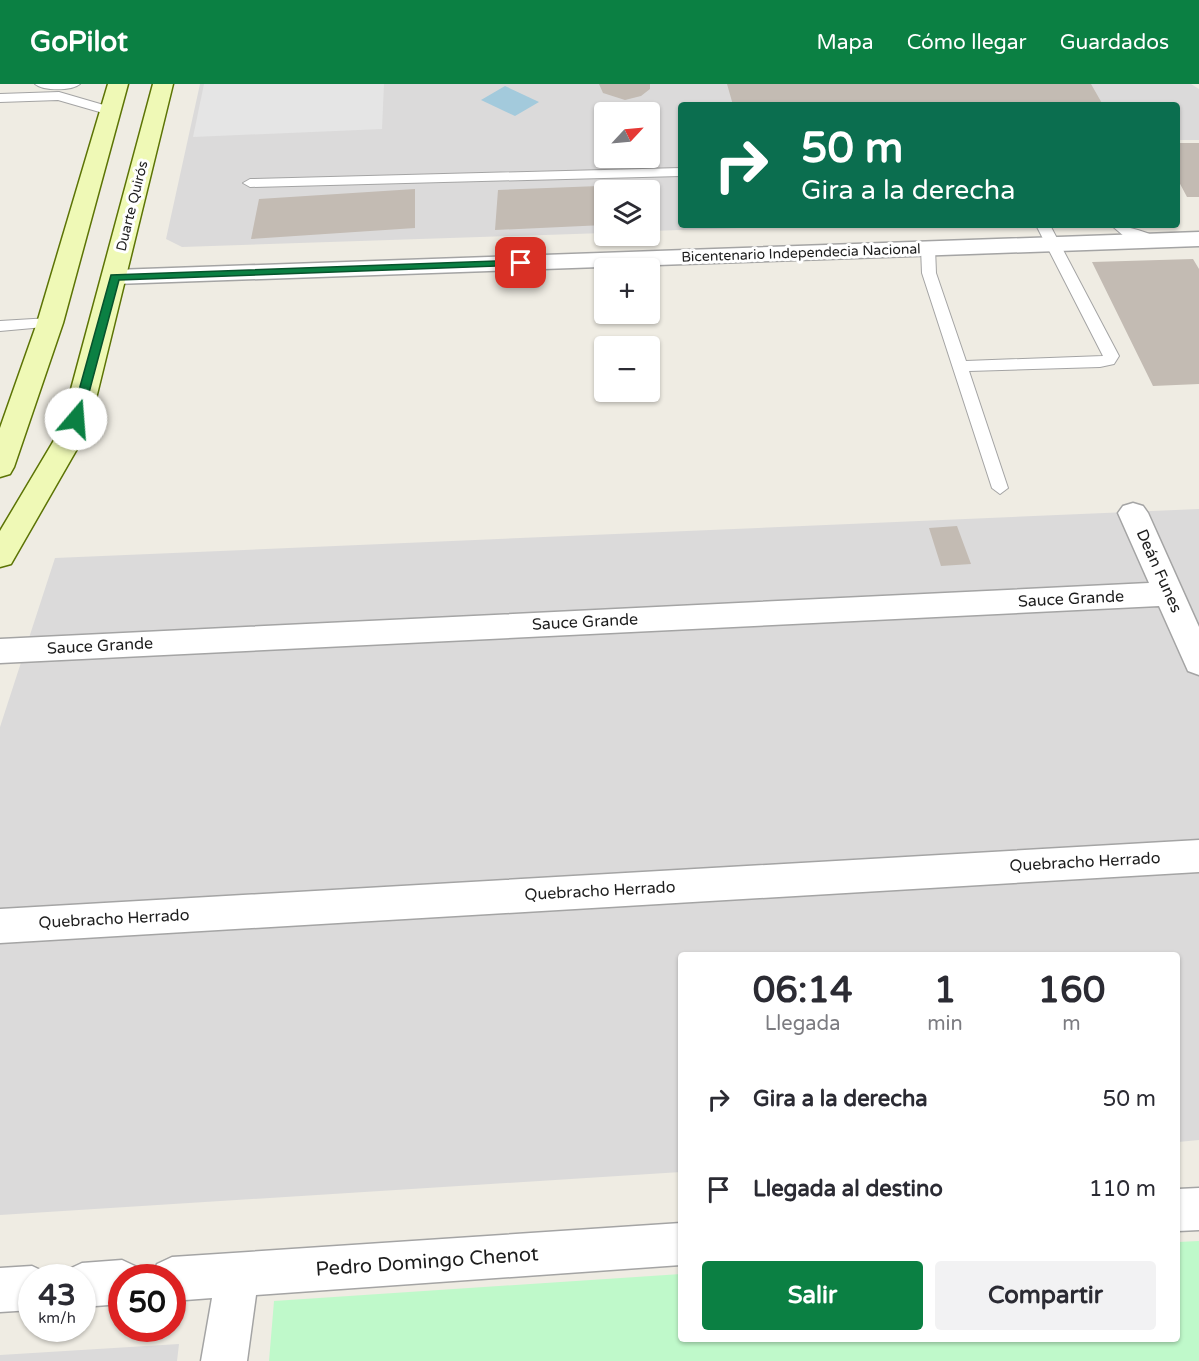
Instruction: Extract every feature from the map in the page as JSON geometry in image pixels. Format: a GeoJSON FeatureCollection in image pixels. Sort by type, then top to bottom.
{"type":"FeatureCollection","features":[{"type":"Feature","properties":{"kind":"main road"},"geometry":{"type":"LineString","coordinates":[[0,467],[50,323],[118,84]]}},
{"type":"Feature","properties":{"kind":"main road","name":"Duarte Quirós"},"geometry":{"type":"LineString","coordinates":[[0,556],[67,442],[76,419],[117,269],[163,84]]}},
{"type":"Feature","properties":{"kind":"street"},"geometry":{"type":"LineString","coordinates":[[1180,223],[1199,222]]}},
{"type":"Feature","properties":{"kind":"street","name":"Bicentenario Independecia Nacional"},"geometry":{"type":"LineString","coordinates":[[117,269],[1009,228],[1049,235],[1155,241],[1199,239]]}},
{"type":"Feature","properties":{"kind":"street"},"geometry":{"type":"LineString","coordinates":[[928,249],[1009,228]]}},
{"type":"Feature","properties":{"kind":"street","name":"Bicentenario Independecia Nacional"},"geometry":{"type":"LineString","coordinates":[[117,269],[928,249],[1090,228]]}},
{"type":"Feature","properties":{"kind":"street","name":"Deán Funes"},"geometry":{"type":"LineString","coordinates":[[1133,513],[1199,662]]}},
{"type":"Feature","properties":{"kind":"street","name":"Sauce Grande"},"geometry":{"type":"LineString","coordinates":[[0,651],[1170,594]]}},
{"type":"Feature","properties":{"kind":"street","name":"Quebracho Herrado"},"geometry":{"type":"LineString","coordinates":[[0,926],[1199,856]]}},
{"type":"Feature","properties":{"kind":"street"},"geometry":{"type":"LineString","coordinates":[[1180,1210],[1199,1209]]}},
{"type":"Feature","properties":{"kind":"street","name":"Pedro Domingo Chenot"},"geometry":{"type":"LineString","coordinates":[[186,1278],[678,1245]]}},
{"type":"Feature","properties":{"kind":"street"},"geometry":{"type":"LineString","coordinates":[[224,1361],[237,1275]]}},
{"type":"Feature","properties":{"kind":"street"},"geometry":{"type":"LineString","coordinates":[[0,1290],[18,1289]]}},
{"type":"Feature","properties":{"kind":"lane"},"geometry":{"type":"LineString","coordinates":[[0,85],[74,84]]}},
{"type":"Feature","properties":{"kind":"lane"},"geometry":{"type":"LineString","coordinates":[[0,98],[59,96],[110,111]]}},
{"type":"Feature","properties":{"kind":"lane"},"geometry":{"type":"LineString","coordinates":[[250,183],[678,172]]}},
{"type":"Feature","properties":{"kind":"lane"},"geometry":{"type":"LineString","coordinates":[[1122,228],[1130,234],[1155,241]]}},
{"type":"Feature","properties":{"kind":"lane"},"geometry":{"type":"LineString","coordinates":[[958,366],[1109,360],[1112,356],[1049,235]]}},
{"type":"Feature","properties":{"kind":"lane"},"geometry":{"type":"LineString","coordinates":[[928,249],[929,273],[1000,488]]}},
{"type":"Feature","properties":{"kind":"lane"},"geometry":{"type":"LineString","coordinates":[[0,326],[50,323]]}},
{"type":"Feature","properties":{"kind":"shaded area"},"geometry":{"type":"Polygon","coordinates":[[[200,84],[1191,84],[1199,89],[1199,140],[1180,140],[1180,102],[678,102],[678,228],[740,228],[660,231],[660,180],[594,180],[594,233],[182,247],[166,239],[200,84]]]}},
{"type":"Feature","properties":{"kind":"shaded area"},"geometry":{"type":"Polygon","coordinates":[[[204,84],[384,84],[382,129],[193,137],[204,84]]]}},
{"type":"Feature","properties":{"kind":"shaded area"},"geometry":{"type":"Polygon","coordinates":[[[1199,509],[1199,1140],[1180,1142],[1180,952],[678,952],[678,1172],[0,1215],[0,727],[55,558],[1199,509]]]}},
{"type":"Feature","properties":{"kind":"shaded area"},"geometry":{"type":"Polygon","coordinates":[[[179,1344],[177,1361],[0,1361],[0,1355],[179,1344]]]}},
{"type":"Feature","properties":{"kind":"green space"},"geometry":{"type":"Polygon","coordinates":[[[1199,1241],[1199,1361],[269,1361],[274,1301],[678,1274],[678,1342],[1180,1342],[1180,1242],[1199,1241]]]}},
{"type":"Feature","properties":{"kind":"water"},"geometry":{"type":"Polygon","coordinates":[[[505,86],[539,102],[515,116],[481,100],[505,86]]]}},
{"type":"Feature","properties":{"kind":"building"},"geometry":{"type":"Polygon","coordinates":[[[599,84],[650,84],[650,89],[641,96],[625,100],[603,93],[599,84]]]}},
{"type":"Feature","properties":{"kind":"building"},"geometry":{"type":"Polygon","coordinates":[[[727,84],[1091,84],[1101,102],[732,102],[727,84]]]}},
{"type":"Feature","properties":{"kind":"building"},"geometry":{"type":"Polygon","coordinates":[[[1180,143],[1199,143],[1199,197],[1187,197],[1180,184],[1180,143]]]}},
{"type":"Feature","properties":{"kind":"building"},"geometry":{"type":"Polygon","coordinates":[[[594,186],[594,225],[495,230],[498,190],[594,186]]]}},
{"type":"Feature","properties":{"kind":"building"},"geometry":{"type":"Polygon","coordinates":[[[415,189],[415,228],[251,239],[259,199],[415,189]]]}},
{"type":"Feature","properties":{"kind":"building"},"geometry":{"type":"Polygon","coordinates":[[[1193,259],[1199,269],[1199,384],[1153,386],[1092,262],[1193,259]]]}},
{"type":"Feature","properties":{"kind":"building"},"geometry":{"type":"Polygon","coordinates":[[[957,526],[971,564],[941,566],[929,528],[957,526]]]}},
{"type":"Feature","properties":{"kind":"route"},"geometry":{"type":"LineString","coordinates":[[76,419],[86,392],[115,277],[521,263]]}}]}
